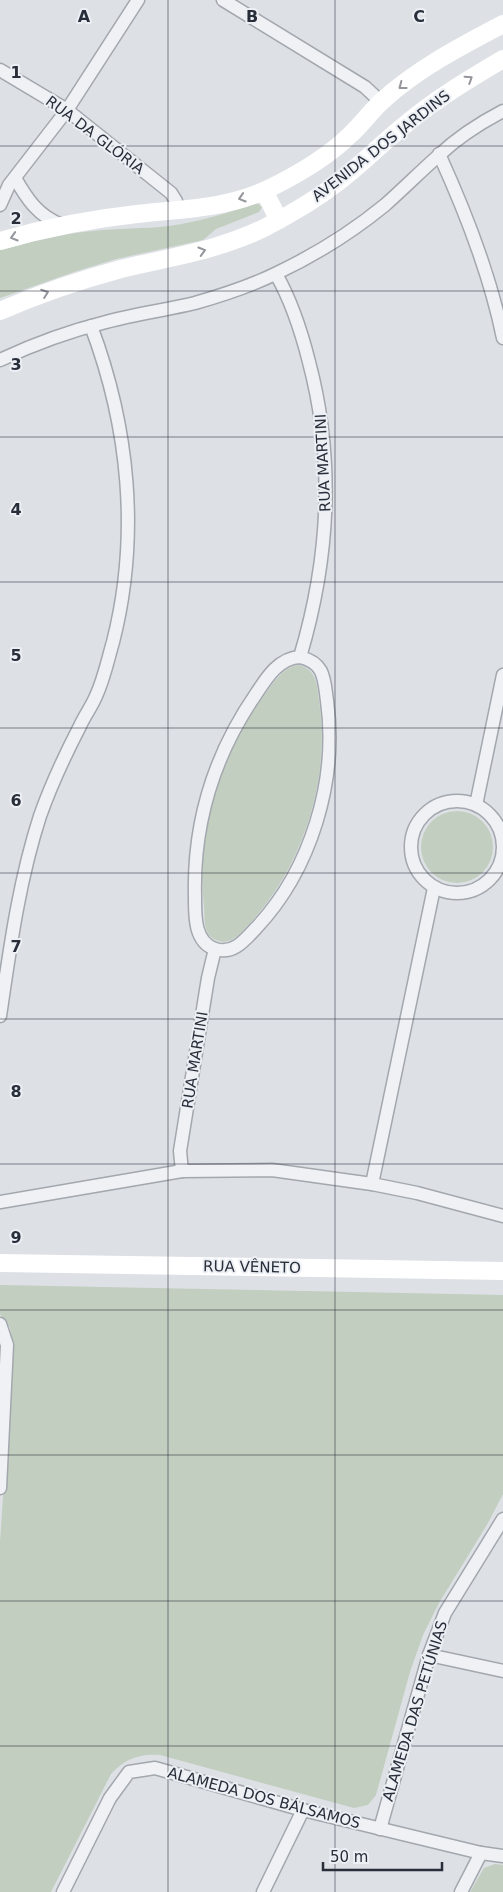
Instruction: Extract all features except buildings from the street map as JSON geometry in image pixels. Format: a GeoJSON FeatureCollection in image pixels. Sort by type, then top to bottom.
{"type":"FeatureCollection","features":[{"type":"Feature","properties":{"kind":"street"},"geometry":{"type":"LineString","coordinates":[[0,205],[9,185],[67,110],[138,0]]}},
{"type":"Feature","properties":{"kind":"street"},"geometry":{"type":"LineString","coordinates":[[223,0],[365,87],[381,102]]}},
{"type":"Feature","properties":{"kind":"street","name":"AVENIDA DOS JARDINS"},"geometry":{"type":"LineString","coordinates":[[0,241],[62,225],[100,218],[226,203],[264,191],[293,176],[332,151],[381,102],[442,58],[503,24]]}},
{"type":"Feature","properties":{"kind":"street","name":"AVENIDA DOS JARDINS"},"geometry":{"type":"LineString","coordinates":[[0,311],[87,279],[214,248],[279,220],[335,184],[406,124],[438,100],[503,59]]}},
{"type":"Feature","properties":{"kind":"street","name":"RUA DA GLÓRIA"},"geometry":{"type":"LineString","coordinates":[[0,70],[67,110],[172,193],[178,210]]}},
{"type":"Feature","properties":{"kind":"street"},"geometry":{"type":"LineString","coordinates":[[0,360],[42,342],[91,326],[194,303],[222,295],[276,274],[326,247],[360,224],[386,204],[439,154],[479,125],[503,111]]}},
{"type":"Feature","properties":{"kind":"street"},"geometry":{"type":"LineString","coordinates":[[439,154],[478,248],[492,292],[503,338]]}},
{"type":"Feature","properties":{"kind":"street"},"geometry":{"type":"LineString","coordinates":[[14,178],[38,212],[45,218],[62,225]]}},
{"type":"Feature","properties":{"kind":"street"},"geometry":{"type":"LineString","coordinates":[[264,191],[279,220]]}},
{"type":"Feature","properties":{"kind":"street","name":"RUA MARTINI"},"geometry":{"type":"LineString","coordinates":[[276,274],[290,299],[305,346],[321,413],[325,447],[326,482],[323,551],[314,604],[300,657]]}},
{"type":"Feature","properties":{"kind":"street"},"geometry":{"type":"LineString","coordinates":[[0,1016],[15,912],[31,846],[53,783],[80,724],[97,696],[114,636],[123,592],[128,522],[124,454],[112,388],[91,326]]}},
{"type":"Feature","properties":{"kind":"street"},"geometry":{"type":"LineString","coordinates":[[300,657],[309,659],[320,669],[324,676],[328,709],[328,764],[318,818],[300,863],[275,905],[238,947],[222,951],[209,946],[200,935],[195,904],[196,854],[208,789],[231,733],[254,695],[282,662],[300,657]]}},
{"type":"Feature","properties":{"kind":"street"},"geometry":{"type":"LineString","coordinates":[[476,805],[503,675]]}},
{"type":"Feature","properties":{"kind":"street"},"geometry":{"type":"LineString","coordinates":[[462,801],[476,805],[488,813],[498,824],[503,839],[503,854],[497,879],[470,892],[452,893],[434,888],[424,880],[417,870],[412,857],[411,844],[414,830],[422,817],[433,807],[447,802],[462,801]]}},
{"type":"Feature","properties":{"kind":"street"},"geometry":{"type":"LineString","coordinates":[[372,1184],[434,888]]}},
{"type":"Feature","properties":{"kind":"street","name":"RUA MARTINI"},"geometry":{"type":"LineString","coordinates":[[182,1171],[180,1151],[208,978],[215,949]]}},
{"type":"Feature","properties":{"kind":"street"},"geometry":{"type":"LineString","coordinates":[[0,1202],[182,1171],[272,1170],[372,1184],[417,1193],[503,1216]]}},
{"type":"Feature","properties":{"kind":"street","name":"RUA VÊNETO"},"geometry":{"type":"LineString","coordinates":[[0,1263],[503,1271]]}},
{"type":"Feature","properties":{"kind":"street"},"geometry":{"type":"LineString","coordinates":[[0,1324],[7,1345],[0,1488]]}},
{"type":"Feature","properties":{"kind":"street","name":"ALAMEDA DAS PETÚNIAS"},"geometry":{"type":"LineString","coordinates":[[380,1829],[429,1655],[445,1613],[503,1519]]}},
{"type":"Feature","properties":{"kind":"street"},"geometry":{"type":"LineString","coordinates":[[429,1655],[503,1671]]}},
{"type":"Feature","properties":{"kind":"street","name":"ALAMEDA DOS BÁLSAMOS"},"geometry":{"type":"LineString","coordinates":[[62,1892],[110,1798],[129,1772],[155,1768],[303,1810],[481,1853],[503,1856]]}},
{"type":"Feature","properties":{"kind":"street"},"geometry":{"type":"LineString","coordinates":[[263,1892],[303,1810]]}},
{"type":"Feature","properties":{"kind":"street"},"geometry":{"type":"LineString","coordinates":[[461,1892],[481,1853]]}},
{"type":"Feature","properties":{"kind":"green space"},"geometry":{"type":"Polygon","coordinates":[[[257,203],[262,207],[259,212],[216,229],[203,240],[116,259],[0,298],[0,250],[81,232],[160,227],[192,222],[257,203]]]}},
{"type":"Feature","properties":{"kind":"green space"},"geometry":{"type":"Polygon","coordinates":[[[299,665],[305,667],[313,674],[317,684],[322,730],[321,760],[309,819],[285,875],[269,900],[235,938],[221,942],[212,938],[207,931],[202,879],[208,825],[214,798],[223,772],[246,723],[282,673],[299,665]]]}},
{"type":"Feature","properties":{"kind":"green space"},"geometry":{"type":"Polygon","coordinates":[[[450,811],[464,811],[483,821],[493,840],[493,854],[483,873],[464,883],[450,883],[431,873],[421,854],[421,840],[431,821],[450,811]]]}},
{"type":"Feature","properties":{"kind":"green space"},"geometry":{"type":"Polygon","coordinates":[[[0,1285],[503,1295],[503,1494],[488,1523],[439,1603],[423,1635],[410,1672],[376,1795],[368,1805],[354,1808],[160,1755],[139,1756],[121,1764],[111,1774],[51,1892],[0,1892],[0,1542],[13,1347],[10,1328],[0,1314],[0,1285]]]}},
{"type":"Feature","properties":{"kind":"green space"},"geometry":{"type":"Polygon","coordinates":[[[495,1864],[503,1865],[503,1892],[470,1892],[484,1868],[495,1864]]]}}]}
